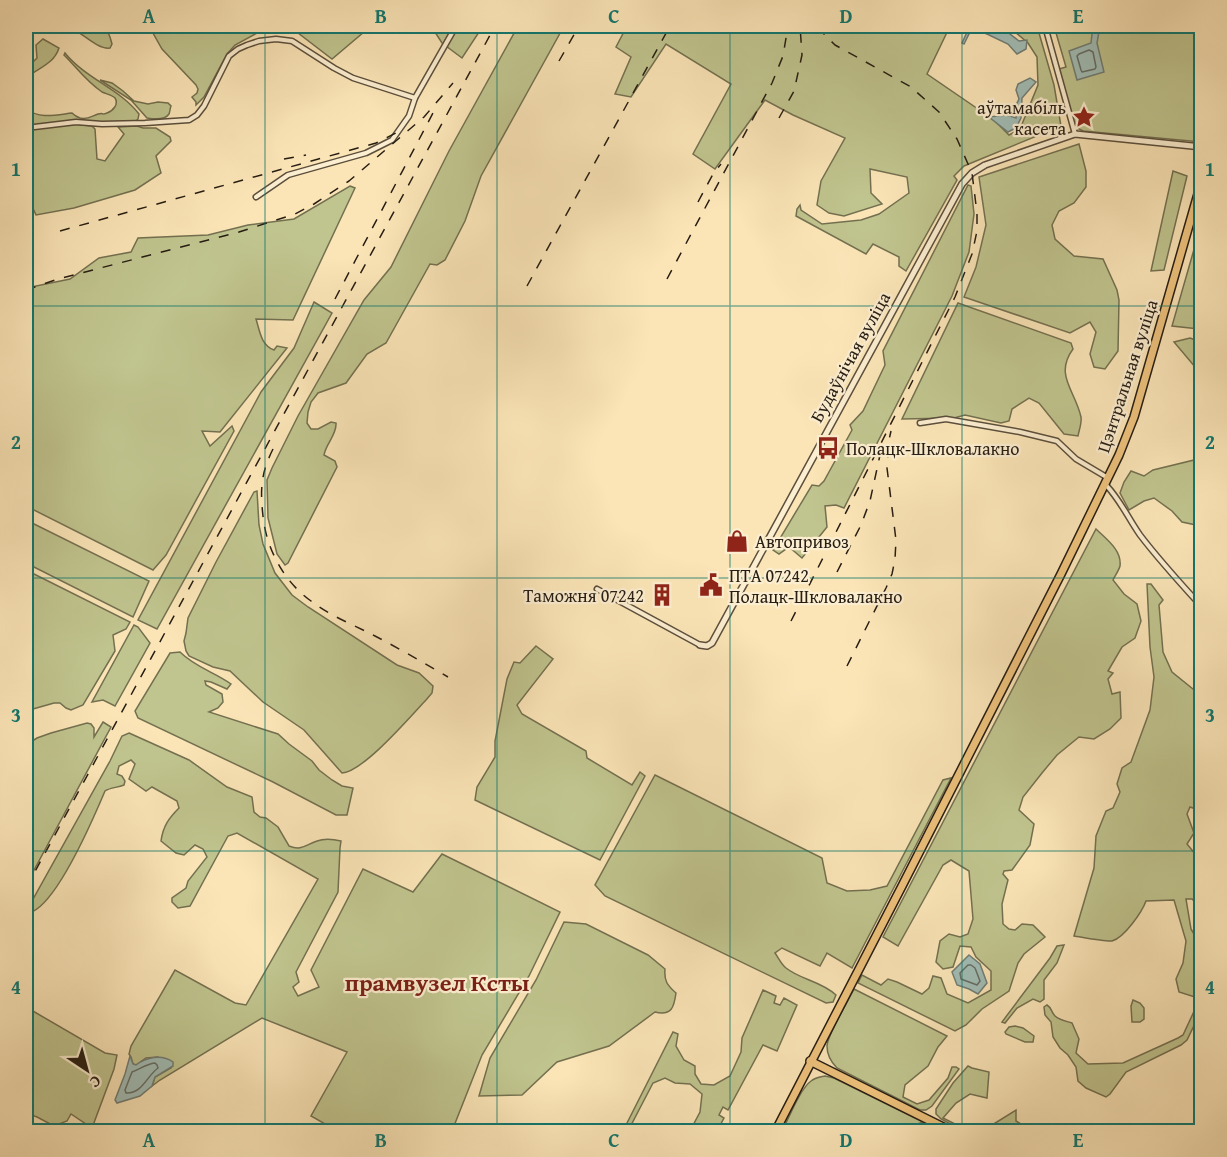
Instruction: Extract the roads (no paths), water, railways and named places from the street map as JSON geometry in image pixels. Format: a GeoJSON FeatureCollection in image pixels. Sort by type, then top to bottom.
{"type":"FeatureCollection","features":[{"type":"Feature","properties":{"kind":"main road","name":"Цэнтральная вуліца"},"geometry":{"type":"LineString","coordinates":[[775,1131],[903,886],[1107,482],[1134,417],[1202,180]]}},
{"type":"Feature","properties":{"kind":"main road"},"geometry":{"type":"LineString","coordinates":[[810,1061],[953,1131]]}},
{"type":"Feature","properties":{"kind":"street"},"geometry":{"type":"LineString","coordinates":[[256,197],[288,175],[366,153],[392,140],[409,116],[415,98],[456,26]]}},
{"type":"Feature","properties":{"kind":"street"},"geometry":{"type":"LineString","coordinates":[[1045,26],[1075,134]]}},
{"type":"Feature","properties":{"kind":"street"},"geometry":{"type":"LineString","coordinates":[[26,128],[76,122],[102,124],[189,120],[197,115],[204,106],[229,56],[247,45],[276,39],[292,41],[353,78],[415,98]]}},
{"type":"Feature","properties":{"kind":"street","name":"Будаўнічая вуліца"},"geometry":{"type":"LineString","coordinates":[[700,645],[707,646],[712,643],[962,184],[972,173],[985,165],[1075,134],[1202,147]]}},
{"type":"Feature","properties":{"kind":"street"},"geometry":{"type":"LineString","coordinates":[[920,423],[946,419],[1057,441],[1076,459],[1107,482],[1141,536],[1202,608]]}},
{"type":"Feature","properties":{"kind":"street"},"geometry":{"type":"LineString","coordinates":[[597,589],[700,645]]}},
{"type":"Feature","properties":{"kind":"water"},"geometry":{"type":"Polygon","coordinates":[[[1002,26],[1019,41],[1027,40],[1026,49],[1017,54],[1008,44],[979,31],[970,32],[964,44],[962,43],[968,30],[1002,26]]]}},
{"type":"Feature","properties":{"kind":"water"},"geometry":{"type":"Polygon","coordinates":[[[1093,26],[1100,26],[1097,43],[1104,72],[1077,80],[1069,51],[1091,43],[1093,26]]]}},
{"type":"Feature","properties":{"kind":"water"},"geometry":{"type":"Polygon","coordinates":[[[1030,78],[1036,82],[1022,98],[1021,118],[1016,128],[1008,132],[989,117],[1007,115],[1016,118],[1016,105],[1019,99],[1016,90],[1018,84],[1030,78]]]}},
{"type":"Feature","properties":{"kind":"water"},"geometry":{"type":"Polygon","coordinates":[[[969,955],[980,964],[987,983],[978,994],[957,985],[952,972],[969,955]]]}},
{"type":"Feature","properties":{"kind":"water"},"geometry":{"type":"Polygon","coordinates":[[[130,1056],[133,1064],[136,1065],[149,1058],[159,1057],[173,1062],[173,1066],[155,1077],[152,1086],[140,1096],[117,1103],[115,1100],[130,1056]]]}},
{"type":"Feature","properties":{"kind":"railway"},"geometry":{"type":"LineString","coordinates":[[26,888],[495,26]]}},
{"type":"Feature","properties":{"kind":"railway"},"geometry":{"type":"LineString","coordinates":[[559,61],[579,26]]}},
{"type":"Feature","properties":{"kind":"railway"},"geometry":{"type":"LineString","coordinates":[[527,286],[670,26]]}},
{"type":"Feature","properties":{"kind":"railway"},"geometry":{"type":"LineString","coordinates":[[667,279],[772,83],[783,56],[788,26]]}},
{"type":"Feature","properties":{"kind":"railway"},"geometry":{"type":"LineString","coordinates":[[779,118],[794,91],[802,55],[800,26]]}},
{"type":"Feature","properties":{"kind":"railway"},"geometry":{"type":"LineString","coordinates":[[791,621],[955,297],[972,254],[977,231],[972,173],[957,139],[939,112],[911,87],[835,45],[816,26]]}},
{"type":"Feature","properties":{"kind":"railway"},"geometry":{"type":"LineString","coordinates":[[26,290],[58,279],[239,232],[295,214],[349,181],[424,117],[453,83]]}},
{"type":"Feature","properties":{"kind":"railway"},"geometry":{"type":"LineString","coordinates":[[335,299],[433,113]]}},
{"type":"Feature","properties":{"kind":"railway"},"geometry":{"type":"LineString","coordinates":[[60,231],[376,143],[396,133]]}},
{"type":"Feature","properties":{"kind":"railway"},"geometry":{"type":"LineString","coordinates":[[284,159],[306,155]]}},
{"type":"Feature","properties":{"kind":"railway"},"geometry":{"type":"LineString","coordinates":[[698,202],[721,164]]}},
{"type":"Feature","properties":{"kind":"railway"},"geometry":{"type":"LineString","coordinates":[[847,666],[886,588],[895,559],[896,540],[887,468],[891,431]]}},
{"type":"Feature","properties":{"kind":"railway"},"geometry":{"type":"LineString","coordinates":[[273,449],[264,474],[262,506],[272,552],[285,574],[301,593],[318,606],[448,677]]}},
{"type":"Feature","properties":{"kind":"railway"},"geometry":{"type":"LineString","coordinates":[[837,572],[861,525],[870,501],[880,455]]}},
{"type":"Feature","properties":{"kind":"place","name":"аўтамабіль касета"},"geometry":{"type":"Point","coordinates":[1084,117]}},
{"type":"Feature","properties":{"kind":"place","name":"Полацк-Шкловалакно"},"geometry":{"type":"Point","coordinates":[828,448]}},
{"type":"Feature","properties":{"kind":"place","name":"Автопривоз"},"geometry":{"type":"Point","coordinates":[737,541]}},
{"type":"Feature","properties":{"kind":"place","name":"ПТА 07242 Полацк-Шкловалакно"},"geometry":{"type":"Point","coordinates":[711,585]}},
{"type":"Feature","properties":{"kind":"place","name":"Таможня 07242"},"geometry":{"type":"Point","coordinates":[662,595]}},
{"type":"Feature","properties":{"kind":"district","name":"прамвузел Ксты"},"geometry":{"type":"Point","coordinates":[437,982]}}]}
